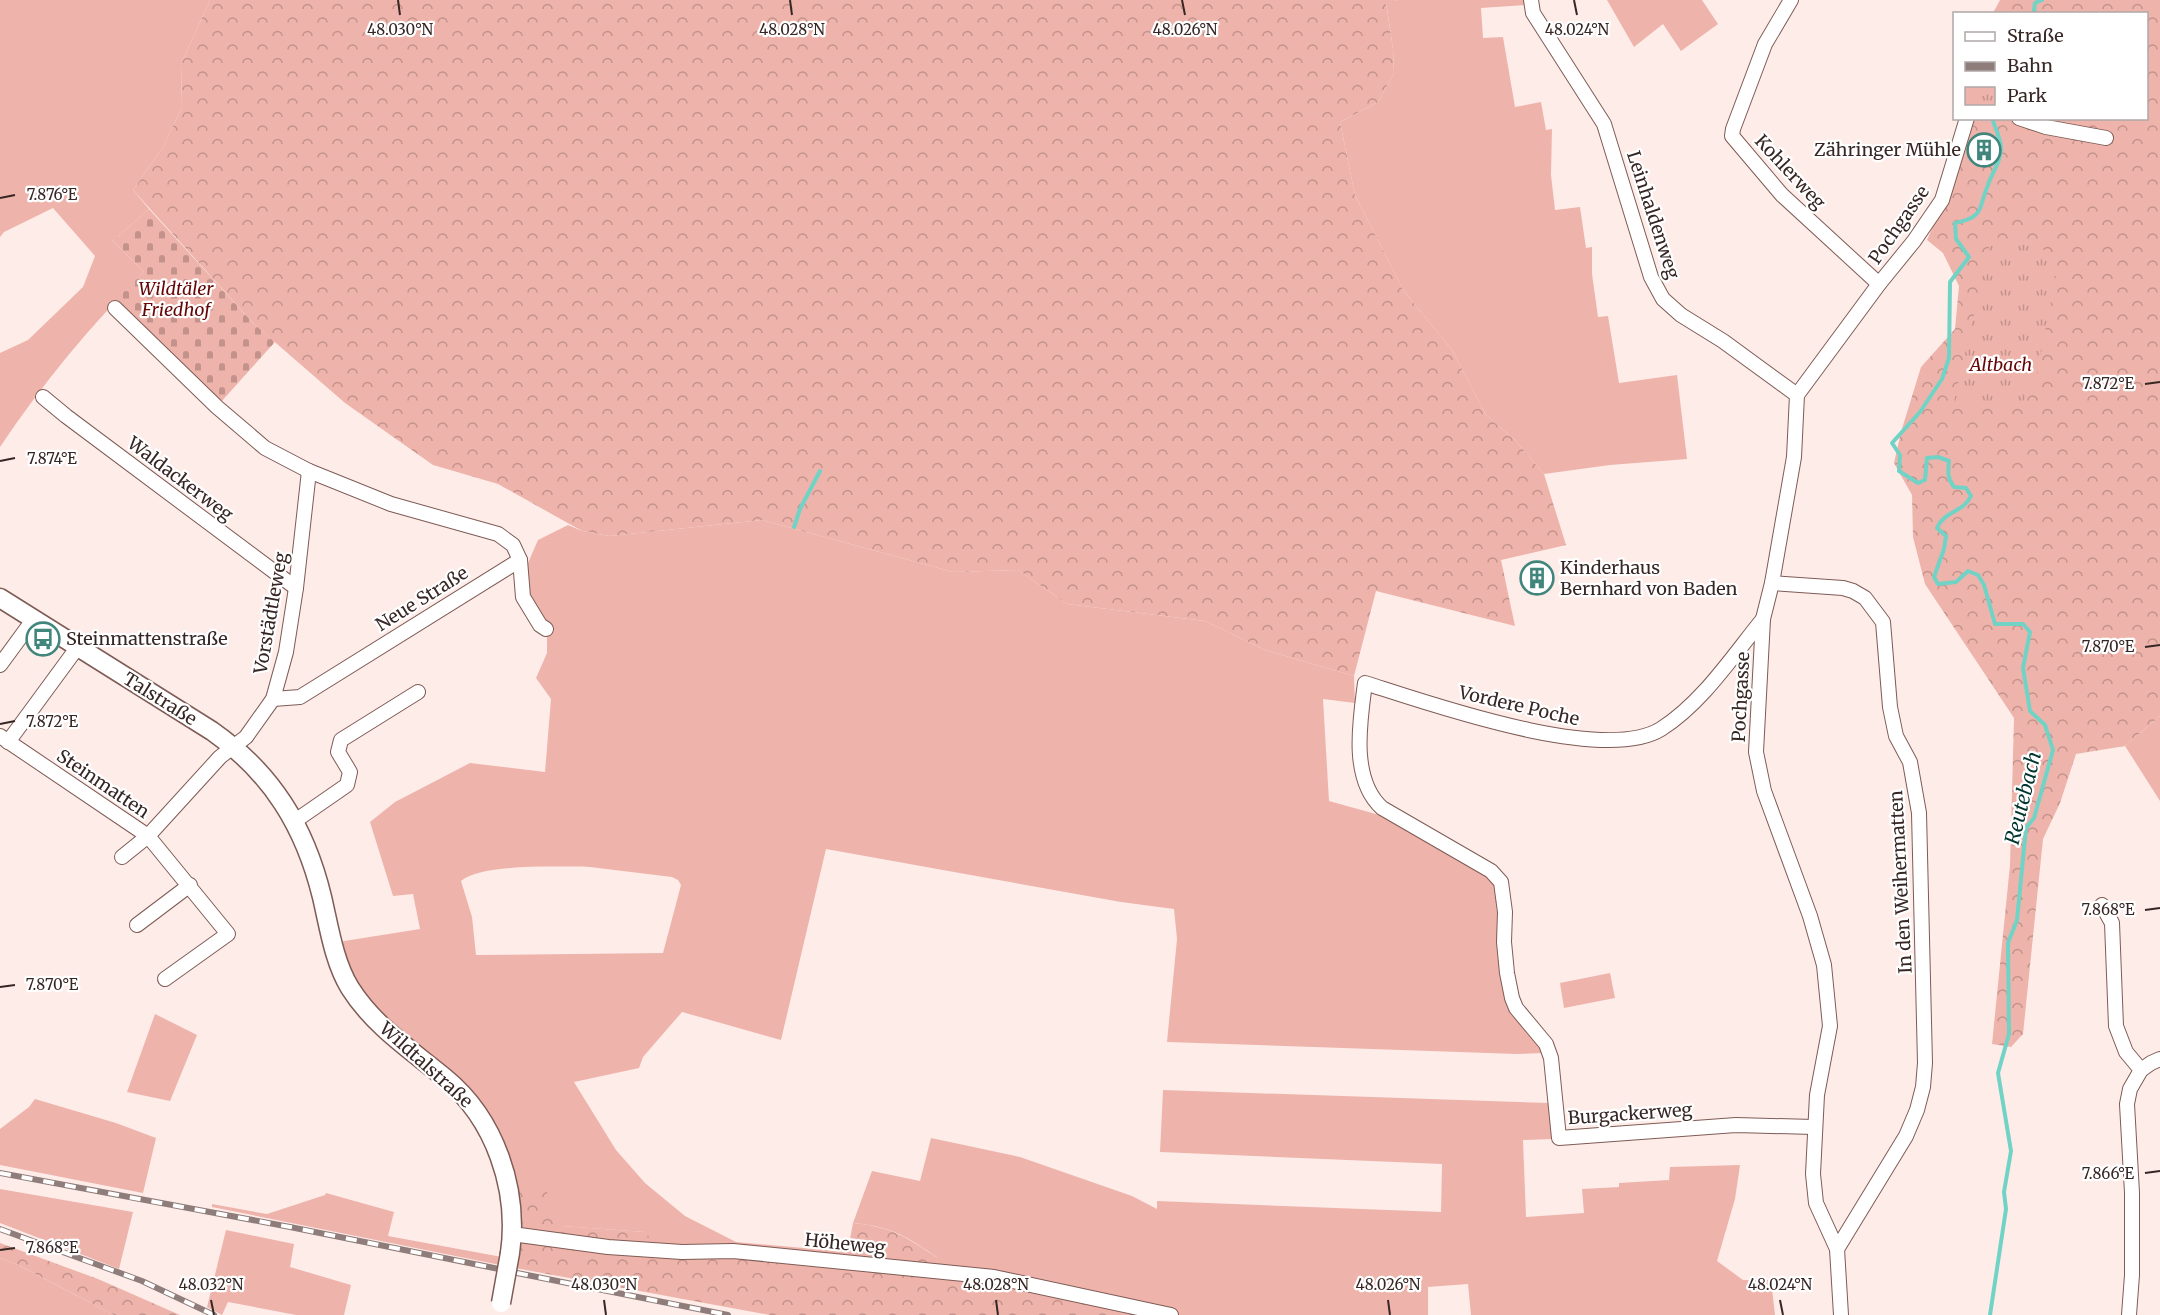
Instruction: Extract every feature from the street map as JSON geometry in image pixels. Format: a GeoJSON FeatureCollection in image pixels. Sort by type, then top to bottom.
{"type":"FeatureCollection","features":[{"type":"Feature","properties":{"kind":"street","name":"Leinhaldenweg"},"geometry":{"type":"LineString","coordinates":[[1531,0],[1533,13],[1604,124],[1652,277],[1663,299],[1681,315],[1723,341],[1797,395]]}},
{"type":"Feature","properties":{"kind":"street","name":"Kohlerweg"},"geometry":{"type":"LineString","coordinates":[[1791,0],[1766,44],[1732,136],[1782,195],[1879,284]]}},
{"type":"Feature","properties":{"kind":"street","name":"Pochgasse"},"geometry":{"type":"LineString","coordinates":[[1841,1315],[1837,1249],[1816,1203],[1813,1174],[1817,1095],[1830,1026],[1824,965],[1810,916],[1764,791],[1756,752],[1763,619],[1772,583],[1794,457],[1797,395],[1879,284],[1914,241],[1942,200],[1966,120]]}},
{"type":"Feature","properties":{"kind":"street"},"geometry":{"type":"LineString","coordinates":[[2025,120],[2046,127],[2106,138]]}},
{"type":"Feature","properties":{"kind":"street"},"geometry":{"type":"LineString","coordinates":[[115,308],[217,407],[265,448],[309,471],[391,504],[498,534],[513,545],[520,560],[523,597],[540,625],[546,629]]}},
{"type":"Feature","properties":{"kind":"street","name":"Waldackerweg"},"geometry":{"type":"LineString","coordinates":[[43,397],[296,588]]}},
{"type":"Feature","properties":{"kind":"street","name":"Vorstädtleweg"},"geometry":{"type":"LineString","coordinates":[[234,747],[246,736],[273,699],[286,652],[296,588],[309,471]]}},
{"type":"Feature","properties":{"kind":"street","name":"Neue Straße"},"geometry":{"type":"LineString","coordinates":[[273,699],[300,697],[520,560]]}},
{"type":"Feature","properties":{"kind":"street","name":"In den Weihermatten"},"geometry":{"type":"LineString","coordinates":[[1772,583],[1843,588],[1853,591],[1873,606],[1883,622],[1890,707],[1896,735],[1910,762],[1919,813],[1924,980],[1923,1087],[1906,1137],[1837,1249]]}},
{"type":"Feature","properties":{"kind":"street","name":"Talstraße"},"geometry":{"type":"LineString","coordinates":[[0,598],[234,747],[269,783],[296,823]]}},
{"type":"Feature","properties":{"kind":"street","name":"Vordere Poche"},"geometry":{"type":"LineString","coordinates":[[1365,683],[1475,717],[1517,727],[1575,738],[1620,740],[1639,737],[1659,730],[1683,712],[1763,619]]}},
{"type":"Feature","properties":{"kind":"street"},"geometry":{"type":"LineString","coordinates":[[0,665],[33,620]]}},
{"type":"Feature","properties":{"kind":"street","name":"Steinmatten"},"geometry":{"type":"LineString","coordinates":[[77,648],[4,739],[148,836],[189,884]]}},
{"type":"Feature","properties":{"kind":"street","name":"Burgackerweg"},"geometry":{"type":"LineString","coordinates":[[1365,683],[1361,710],[1362,766],[1366,786],[1372,799],[1382,808],[1491,871],[1501,882],[1505,912],[1504,942],[1512,998],[1516,1008],[1546,1044],[1551,1058],[1559,1138],[1736,1125],[1814,1127]]}},
{"type":"Feature","properties":{"kind":"street"},"geometry":{"type":"LineString","coordinates":[[296,823],[348,785],[350,772],[338,752],[341,740],[418,692]]}},
{"type":"Feature","properties":{"kind":"street","name":"Steinmatten"},"geometry":{"type":"LineString","coordinates":[[122,857],[148,836],[219,757],[234,747]]}},
{"type":"Feature","properties":{"kind":"street","name":"Wildtalstraße"},"geometry":{"type":"LineString","coordinates":[[296,823],[316,874],[338,962],[348,986],[369,1015],[447,1079],[478,1112],[493,1140],[503,1170],[512,1234],[501,1309]]}},
{"type":"Feature","properties":{"kind":"street"},"geometry":{"type":"LineString","coordinates":[[137,925],[189,884],[228,934],[165,979]]}},
{"type":"Feature","properties":{"kind":"street"},"geometry":{"type":"LineString","coordinates":[[2102,905],[2112,923],[2116,1026],[2126,1052],[2141,1070]]}},
{"type":"Feature","properties":{"kind":"street"},"geometry":{"type":"LineString","coordinates":[[2129,1315],[2132,1275],[2132,1193],[2127,1104],[2130,1089],[2141,1070],[2160,1059]]}},
{"type":"Feature","properties":{"kind":"street","name":"Höheweg"},"geometry":{"type":"LineString","coordinates":[[512,1234],[608,1247],[682,1252],[733,1251],[994,1277],[1171,1315]]}},
{"type":"Feature","properties":{"kind":"green space"},"geometry":{"type":"Polygon","coordinates":[[[0,0],[210,0],[181,64],[182,107],[163,147],[133,190],[149,209],[113,241],[144,272],[68,356],[0,447],[0,353],[28,340],[83,287],[95,256],[53,208],[4,232],[0,237],[0,0]]]}},
{"type":"Feature","properties":{"kind":"green space"},"geometry":{"type":"Polygon","coordinates":[[[210,0],[1399,0],[1386,3],[1394,73],[1378,102],[1340,122],[1355,195],[1403,290],[1452,350],[1486,415],[1515,440],[1544,474],[1566,545],[1501,560],[1515,626],[1376,591],[1354,676],[1265,650],[1205,621],[1067,604],[1018,570],[953,572],[762,520],[610,536],[582,531],[498,484],[433,465],[345,403],[254,324],[133,190],[163,147],[182,107],[181,64],[210,0]]]}},
{"type":"Feature","properties":{"kind":"green space"},"geometry":{"type":"Polygon","coordinates":[[[1399,0],[1526,0],[1526,5],[1481,8],[1483,38],[1503,37],[1515,107],[1541,102],[1546,130],[1552,129],[1551,175],[1555,210],[1580,207],[1586,248],[1592,247],[1592,274],[1598,317],[1608,316],[1619,383],[1677,375],[1687,459],[1610,465],[1544,474],[1515,440],[1486,415],[1452,350],[1403,290],[1355,195],[1340,122],[1378,102],[1394,73],[1386,2],[1399,0]]]}},
{"type":"Feature","properties":{"kind":"green space"},"geometry":{"type":"Polygon","coordinates":[[[1607,0],[1702,0],[1718,24],[1681,51],[1663,24],[1634,47],[1607,0]]]}},
{"type":"Feature","properties":{"kind":"green space"},"geometry":{"type":"Polygon","coordinates":[[[2000,0],[2160,0],[2160,716],[2125,746],[2076,754],[2060,803],[2043,839],[2023,1034],[2011,1047],[1992,1044],[2010,865],[2014,718],[1925,584],[1913,537],[1912,495],[1894,463],[1921,367],[1955,329],[1959,286],[1943,253],[1927,240],[1949,190],[1971,120],[2148,120],[2148,12],[1994,12],[2000,0]]]}},
{"type":"Feature","properties":{"kind":"green space","name":"Wildtäler Friedhof"},"geometry":{"type":"Polygon","coordinates":[[[149,209],[254,324],[275,342],[221,402],[116,299],[144,272],[113,241],[149,209]]]}},
{"type":"Feature","properties":{"kind":"green space","name":"Altbach"},"geometry":{"type":"Polygon","coordinates":[[[1992,236],[2048,251],[2056,275],[2035,384],[2022,403],[1954,402],[1992,236]]]}},
{"type":"Feature","properties":{"kind":"green space"},"geometry":{"type":"Polygon","coordinates":[[[762,520],[953,572],[1018,570],[1067,604],[1205,621],[1265,650],[1354,676],[1355,703],[1323,699],[1329,801],[1383,816],[1495,882],[1501,973],[1510,1012],[1544,1053],[1167,1042],[1177,939],[1174,909],[1121,902],[826,849],[781,1040],[682,1012],[643,1057],[639,1068],[574,1082],[616,1150],[645,1183],[685,1216],[736,1242],[848,1252],[845,1267],[650,1254],[645,1232],[561,1226],[506,1229],[501,1192],[487,1145],[462,1104],[401,1052],[353,979],[338,942],[420,929],[413,894],[393,896],[370,822],[395,802],[470,763],[545,772],[551,699],[536,678],[547,653],[547,626],[526,593],[528,563],[538,540],[568,525],[582,531],[610,536],[762,520]],[[542,867],[486,871],[461,881],[472,917],[476,955],[663,953],[681,885],[672,877],[590,867],[542,867]]]}},
{"type":"Feature","properties":{"kind":"green space"},"geometry":{"type":"Polygon","coordinates":[[[2160,716],[2160,801],[2125,746],[2160,716]]]}},
{"type":"Feature","properties":{"kind":"green space"},"geometry":{"type":"Polygon","coordinates":[[[1610,973],[1615,998],[1564,1008],[1560,983],[1610,973]]]}},
{"type":"Feature","properties":{"kind":"green space"},"geometry":{"type":"Polygon","coordinates":[[[155,1014],[197,1035],[170,1101],[127,1092],[155,1014]]]}},
{"type":"Feature","properties":{"kind":"green space"},"geometry":{"type":"Polygon","coordinates":[[[1163,1090],[1549,1103],[1553,1139],[1523,1140],[1526,1217],[1584,1213],[1582,1189],[1619,1187],[1619,1183],[1669,1180],[1670,1167],[1740,1165],[1735,1199],[1717,1261],[1743,1280],[1771,1280],[1775,1315],[1471,1315],[1468,1284],[1428,1287],[1428,1315],[1147,1315],[937,1278],[938,1258],[917,1244],[889,1230],[853,1223],[872,1171],[920,1181],[931,1138],[1020,1157],[1132,1196],[1157,1209],[1157,1201],[1441,1212],[1442,1164],[1160,1152],[1163,1090]]]}},
{"type":"Feature","properties":{"kind":"green space"},"geometry":{"type":"Polygon","coordinates":[[[35,1099],[116,1123],[156,1138],[143,1193],[0,1165],[0,1129],[29,1107],[35,1099]]]}},
{"type":"Feature","properties":{"kind":"green space"},"geometry":{"type":"Polygon","coordinates":[[[0,1189],[133,1212],[119,1269],[0,1223],[0,1189]]]}},
{"type":"Feature","properties":{"kind":"green space"},"geometry":{"type":"Polygon","coordinates":[[[516,1190],[546,1190],[562,1226],[645,1232],[651,1239],[650,1253],[731,1255],[845,1266],[853,1223],[889,1230],[938,1258],[937,1277],[993,1284],[1147,1315],[770,1315],[515,1268],[516,1190]]]}},
{"type":"Feature","properties":{"kind":"green space"},"geometry":{"type":"Polygon","coordinates":[[[326,1193],[394,1212],[388,1236],[502,1257],[500,1265],[212,1207],[212,1204],[267,1214],[326,1193]]]}},
{"type":"Feature","properties":{"kind":"green space"},"geometry":{"type":"Polygon","coordinates":[[[226,1230],[294,1244],[290,1267],[351,1285],[344,1315],[296,1315],[228,1302],[222,1315],[207,1307],[226,1230]]]}},
{"type":"Feature","properties":{"kind":"green space"},"geometry":{"type":"Polygon","coordinates":[[[0,1243],[98,1279],[180,1315],[114,1315],[0,1258],[0,1243]]]}},
{"type":"Feature","properties":{"kind":"green space"},"geometry":{"type":"Polygon","coordinates":[[[0,1258],[18,1265],[114,1315],[0,1315],[0,1258]]]}},
{"type":"Feature","properties":{"kind":"waterway","name":"Reutebach"},"geometry":{"type":"LineString","coordinates":[[2035,12],[2035,3],[2042,0]]}},
{"type":"Feature","properties":{"kind":"waterway","name":"Reutebach"},"geometry":{"type":"LineString","coordinates":[[1990,1315],[2006,1209],[2004,1192],[2011,1151],[1998,1073],[2009,1034],[2008,943],[2017,920],[2026,828],[2034,818],[2053,750],[2045,725],[2030,711],[2023,668],[2030,632],[2023,624],[1995,624],[1984,585],[1978,575],[1968,571],[1956,582],[1938,584],[1934,577],[1946,536],[1937,528],[1940,522],[1968,502],[1971,496],[1966,488],[1954,487],[1950,481],[1949,461],[1938,457],[1927,458],[1925,480],[1918,483],[1899,471],[1900,455],[1892,443],[1920,412],[1942,379],[1949,358],[1950,282],[1969,257],[1956,239],[1955,223],[1972,218],[1979,210],[1999,159],[2000,143],[1993,120]]}},
{"type":"Feature","properties":{"kind":"waterway"},"geometry":{"type":"LineString","coordinates":[[794,527],[800,509],[820,471]]}},
{"type":"Feature","properties":{"kind":"railway"},"geometry":{"type":"LineString","coordinates":[[0,1173],[499,1269]]}},
{"type":"Feature","properties":{"kind":"railway"},"geometry":{"type":"LineString","coordinates":[[0,1229],[142,1281],[214,1315]]}},
{"type":"Feature","properties":{"kind":"railway"},"geometry":{"type":"LineString","coordinates":[[517,1273],[728,1315]]}},
{"type":"Feature","properties":{"kind":"place","name":"Zähringer Mühle"},"geometry":{"type":"Point","coordinates":[1984,150]}},
{"type":"Feature","properties":{"kind":"place","name":"Kinderhaus Bernhard von Baden"},"geometry":{"type":"Point","coordinates":[1537,578]}},
{"type":"Feature","properties":{"kind":"place","name":"Steinmattenstraße"},"geometry":{"type":"Point","coordinates":[43,639]}}]}
